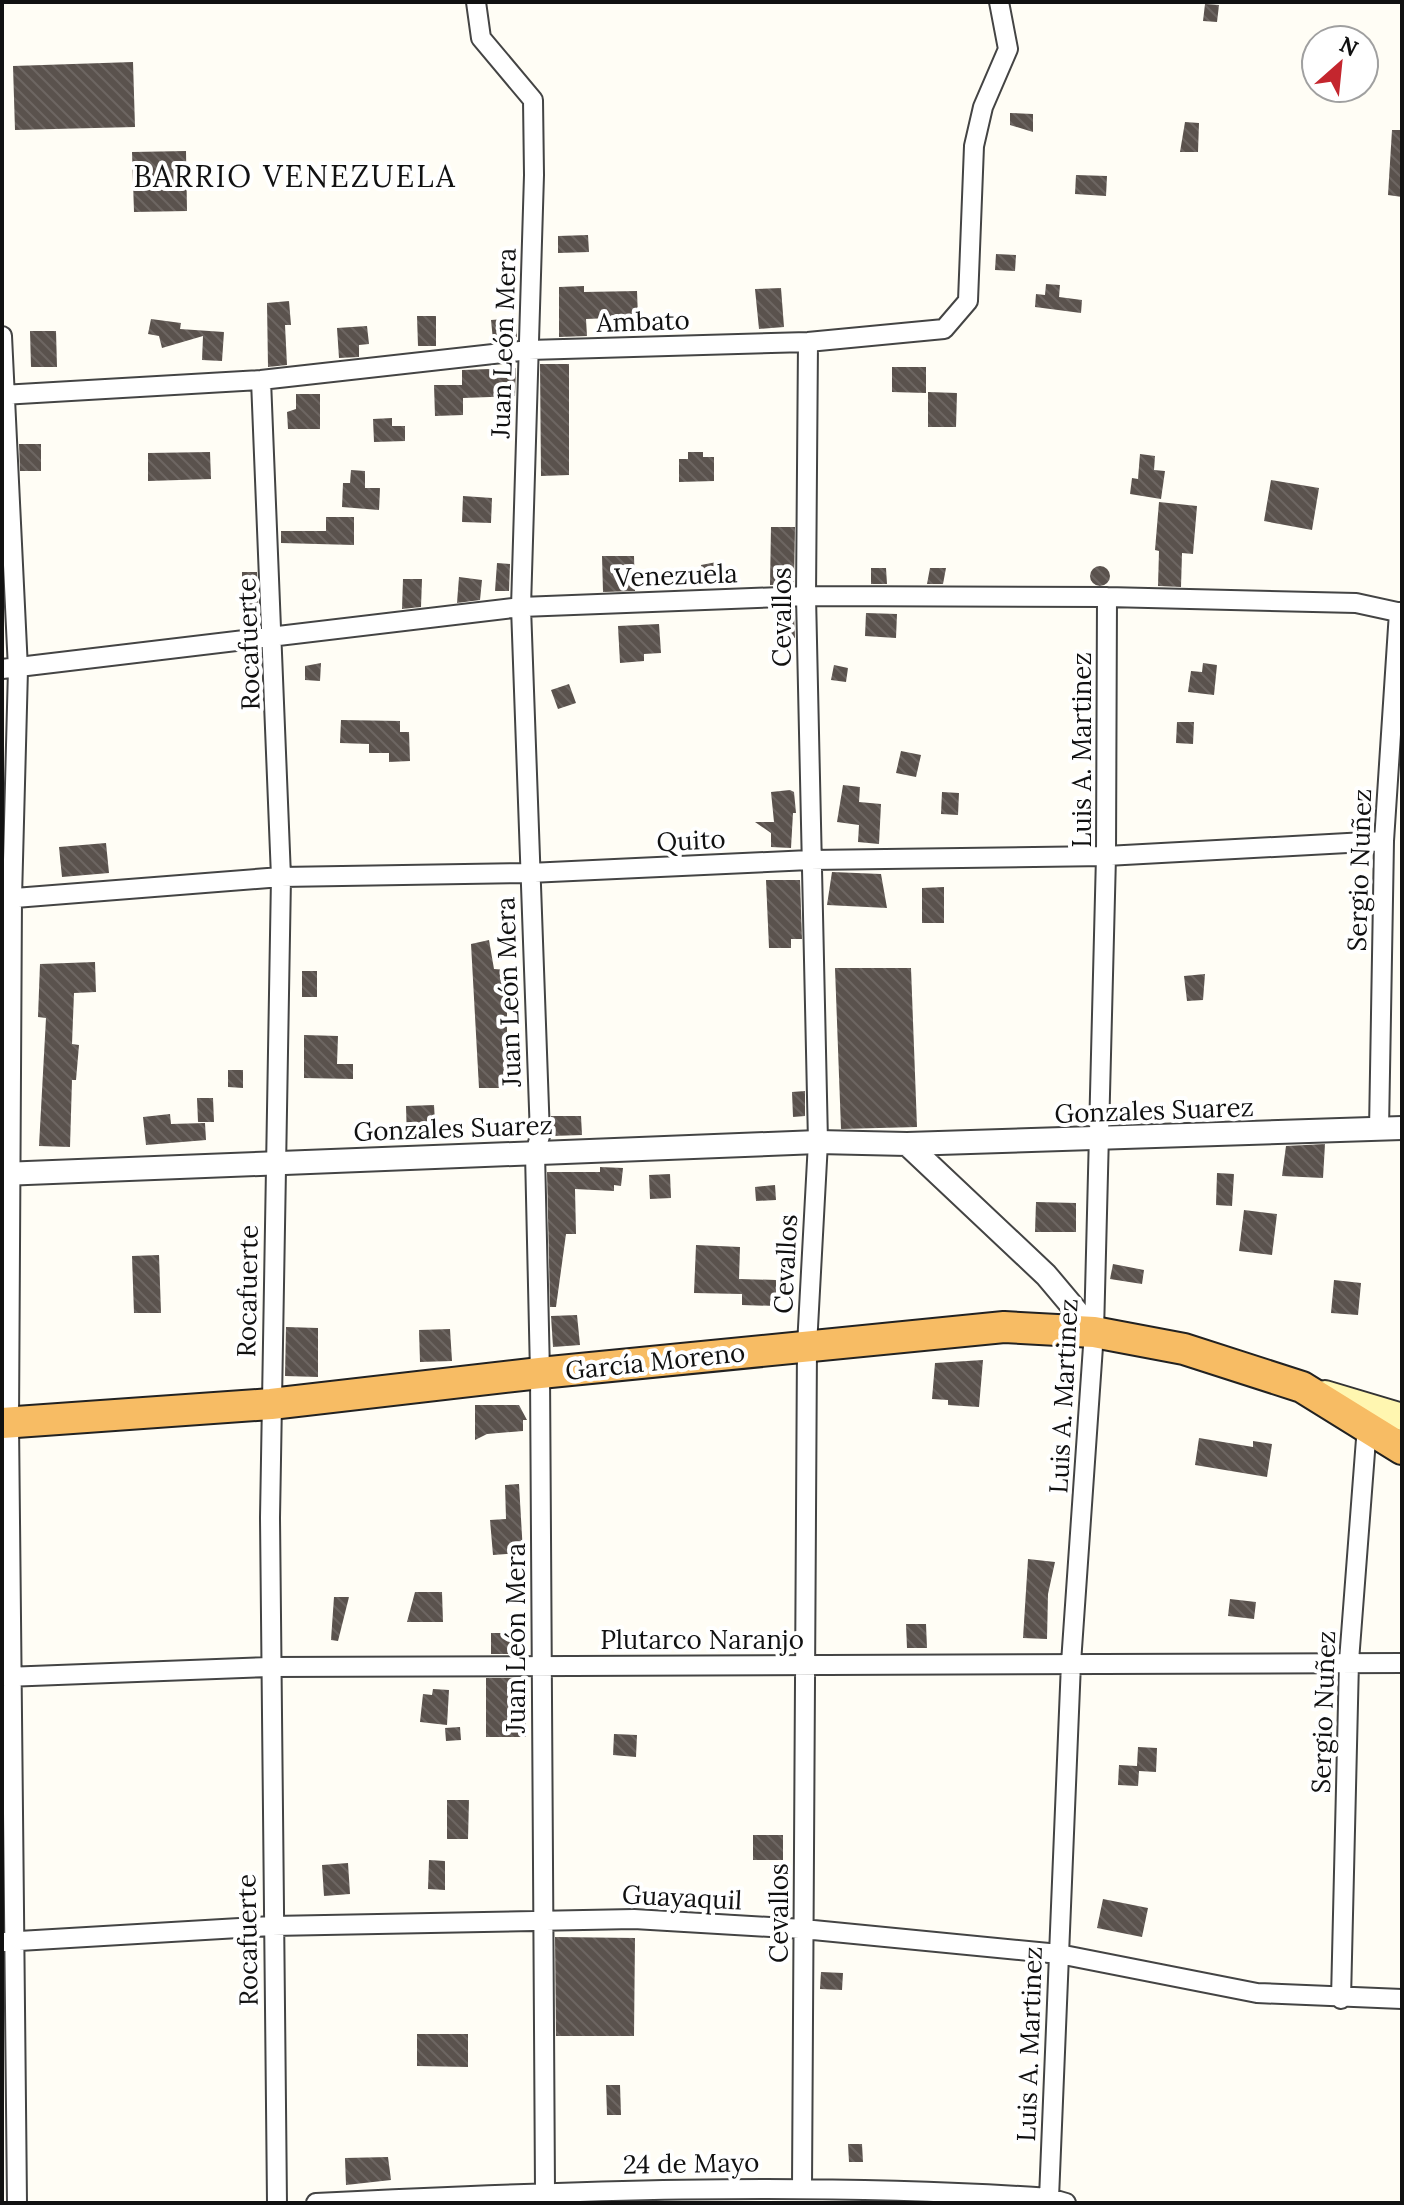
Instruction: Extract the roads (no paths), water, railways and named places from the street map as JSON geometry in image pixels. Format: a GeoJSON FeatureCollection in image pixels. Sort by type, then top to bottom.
{"type":"FeatureCollection","features":[{"type":"Feature","properties":{"kind":"highway","name":"García Moreno"},"geometry":{"type":"LineString","coordinates":[[6,1423],[271,1404],[540,1373],[1004,1327],[1094,1332],[1184,1349],[1302,1387],[1402,1449]]}},
{"type":"Feature","properties":{"kind":"main road"},"geometry":{"type":"LineString","coordinates":[[1302,1387],[1402,1417]]}},
{"type":"Feature","properties":{"kind":"street","name":"Juan León Mera"},"geometry":{"type":"LineString","coordinates":[[476,2],[481,38],[533,100],[521,607],[540,1136],[535,1153],[540,1373],[545,2191]]}},
{"type":"Feature","properties":{"kind":"street","name":"Ambato"},"geometry":{"type":"LineString","coordinates":[[3,395],[261,380],[529,350],[808,342],[944,329],[968,301],[974,146],[983,107],[1008,49],[999,2]]}},
{"type":"Feature","properties":{"kind":"street"},"geometry":{"type":"LineString","coordinates":[[2,336],[10,669],[6,1423],[9,1942],[17,2203]]}},
{"type":"Feature","properties":{"kind":"street","name":"Cevallos"},"geometry":{"type":"LineString","coordinates":[[802,2188],[807,1346],[818,1142],[806,596],[808,342]]}},
{"type":"Feature","properties":{"kind":"street","name":"Rocafuerte"},"geometry":{"type":"LineString","coordinates":[[261,380],[274,635],[281,877],[271,1404],[270,1667],[277,2203]]}},
{"type":"Feature","properties":{"kind":"street","name":"Venezuela"},"geometry":{"type":"LineString","coordinates":[[10,669],[521,607],[806,596],[1107,597],[1356,603],[1401,612]]}},
{"type":"Feature","properties":{"kind":"street","name":"Luis A. Martinez"},"geometry":{"type":"LineString","coordinates":[[1058,2200],[1059,1954],[1071,1663],[1094,1332],[1106,856],[1107,597]]}},
{"type":"Feature","properties":{"kind":"street","name":"Sergio Nuñez"},"geometry":{"type":"LineString","coordinates":[[1379,1130],[1384,841],[1401,612]]}},
{"type":"Feature","properties":{"kind":"street","name":"Quito"},"geometry":{"type":"LineString","coordinates":[[7,898],[281,877],[529,873],[810,860],[1106,856],[1384,841]]}},
{"type":"Feature","properties":{"kind":"street","name":"Gonzales Suarez"},"geometry":{"type":"LineString","coordinates":[[7,1173],[818,1142],[907,1144],[1098,1140],[1402,1128]]}},
{"type":"Feature","properties":{"kind":"street"},"geometry":{"type":"LineString","coordinates":[[907,1144],[1046,1275],[1094,1332]]}},
{"type":"Feature","properties":{"kind":"street","name":"Sergio Nuñez"},"geometry":{"type":"LineString","coordinates":[[1341,1999],[1349,1661],[1367,1426]]}},
{"type":"Feature","properties":{"kind":"street","name":"Plutarco Naranjo"},"geometry":{"type":"LineString","coordinates":[[8,1677],[270,1667],[1402,1663]]}},
{"type":"Feature","properties":{"kind":"street","name":"Guayaquil"},"geometry":{"type":"LineString","coordinates":[[9,1942],[272,1926],[634,1919],[803,1929],[1059,1954],[1257,1993],[1341,1999],[1402,1999]]}},
{"type":"Feature","properties":{"kind":"street","name":"24 de Mayo"},"geometry":{"type":"LineString","coordinates":[[316,2203],[545,2191],[802,2188],[911,2189],[1058,2200]]}},
{"type":"Feature","properties":{"kind":"district","name":"BARRIO VENEZUELA"},"geometry":{"type":"Point","coordinates":[295,176]}}]}
